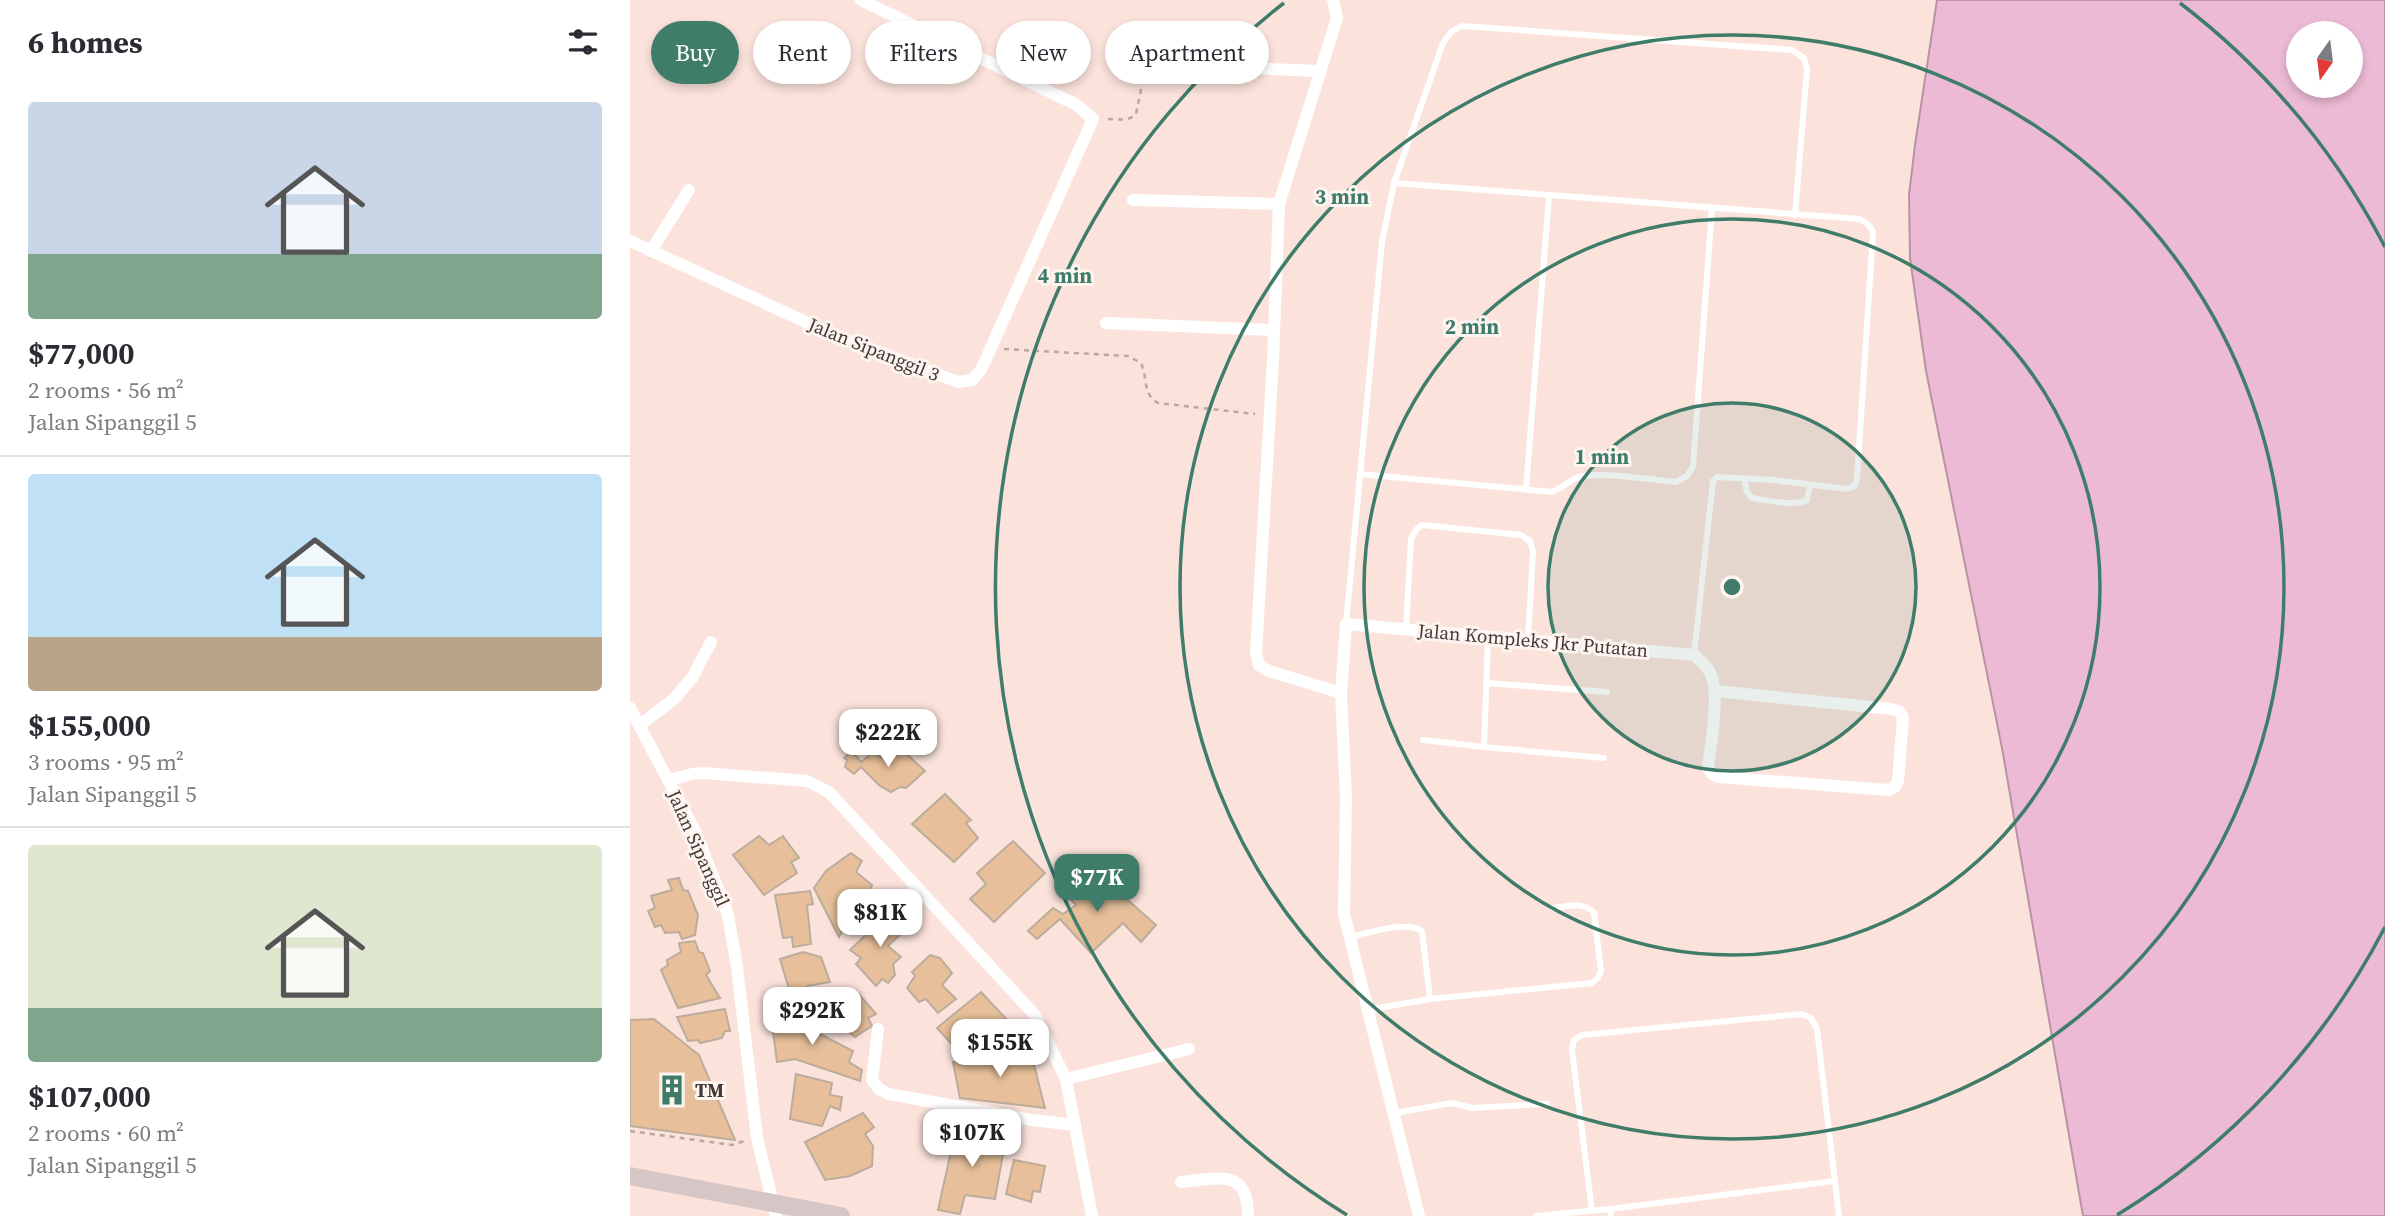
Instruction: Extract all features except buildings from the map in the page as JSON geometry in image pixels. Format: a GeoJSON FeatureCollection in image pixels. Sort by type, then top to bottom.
{"type":"FeatureCollection","features":[{"type":"Feature","properties":{"kind":"street"},"geometry":{"type":"LineString","coordinates":[[861,0],[1077,105],[1093,118]]}},
{"type":"Feature","properties":{"kind":"street"},"geometry":{"type":"LineString","coordinates":[[1333,0],[1337,19],[1279,204],[1256,653],[1259,665],[1269,671],[1341,693]]}},
{"type":"Feature","properties":{"kind":"street"},"geometry":{"type":"LineString","coordinates":[[1269,69],[1321,71]]}},
{"type":"Feature","properties":{"kind":"street","name":"Jalan Sipanggil 3"},"geometry":{"type":"LineString","coordinates":[[630,241],[832,334],[958,382],[972,380],[981,370],[1093,118]]}},
{"type":"Feature","properties":{"kind":"street"},"geometry":{"type":"LineString","coordinates":[[652,251],[689,190]]}},
{"type":"Feature","properties":{"kind":"street"},"geometry":{"type":"LineString","coordinates":[[1133,200],[1279,204]]}},
{"type":"Feature","properties":{"kind":"street"},"geometry":{"type":"LineString","coordinates":[[1106,323],[1274,330]]}},
{"type":"Feature","properties":{"kind":"street"},"geometry":{"type":"LineString","coordinates":[[1346,624],[1341,693],[1346,798],[1344,914],[1419,1216]]}},
{"type":"Feature","properties":{"kind":"street","name":"Jalan Kompleks Jkr Putatan"},"geometry":{"type":"LineString","coordinates":[[1346,624],[1695,655]]}},
{"type":"Feature","properties":{"kind":"street"},"geometry":{"type":"LineString","coordinates":[[640,725],[674,699],[692,678],[711,642]]}},
{"type":"Feature","properties":{"kind":"street"},"geometry":{"type":"LineString","coordinates":[[1695,655],[1705,664],[1715,691],[1708,768],[1712,774],[1718,777],[1889,790],[1895,787],[1898,781],[1903,718],[1900,712],[1715,691]]}},
{"type":"Feature","properties":{"kind":"street","name":"Jalan Sipanggil"},"geometry":{"type":"LineString","coordinates":[[630,708],[695,831],[728,915],[737,967],[757,1138],[775,1210]]}},
{"type":"Feature","properties":{"kind":"street"},"geometry":{"type":"LineString","coordinates":[[669,780],[704,773],[807,781],[829,792],[1034,1014],[1066,1079],[1092,1216]]}},
{"type":"Feature","properties":{"kind":"street"},"geometry":{"type":"LineString","coordinates":[[878,1029],[872,1080],[879,1089],[889,1094],[977,1111],[1075,1125]]}},
{"type":"Feature","properties":{"kind":"street"},"geometry":{"type":"LineString","coordinates":[[1066,1079],[1189,1049]]}},
{"type":"Feature","properties":{"kind":"street"},"geometry":{"type":"LineString","coordinates":[[630,1176],[775,1210],[841,1216]]}},
{"type":"Feature","properties":{"kind":"street"},"geometry":{"type":"LineString","coordinates":[[1181,1182],[1219,1179],[1241,1185],[1247,1194],[1248,1216]]}},
{"type":"Feature","properties":{"kind":"lane"},"geometry":{"type":"LineString","coordinates":[[1346,624],[1381,256],[1394,183],[1443,43],[1451,31],[1463,26],[1792,50],[1804,58],[1807,69],[1795,215]]}},
{"type":"Feature","properties":{"kind":"lane"},"geometry":{"type":"LineString","coordinates":[[1394,183],[1859,219],[1868,224],[1873,232],[1857,479],[1854,486],[1847,489],[1744,478],[1717,477],[1713,481],[1695,655]]}},
{"type":"Feature","properties":{"kind":"lane"},"geometry":{"type":"LineString","coordinates":[[1525,489],[1549,196]]}},
{"type":"Feature","properties":{"kind":"lane"},"geometry":{"type":"LineString","coordinates":[[1360,474],[1552,492],[1565,487],[1576,478],[1591,475],[1676,482],[1686,476],[1693,467],[1712,208]]}},
{"type":"Feature","properties":{"kind":"lane"},"geometry":{"type":"LineString","coordinates":[[1744,478],[1747,492],[1752,498],[1800,503],[1807,500],[1810,485]]}},
{"type":"Feature","properties":{"kind":"lane"},"geometry":{"type":"LineString","coordinates":[[1406,629],[1411,539],[1422,525],[1521,535],[1530,541],[1533,551],[1528,639]]}},
{"type":"Feature","properties":{"kind":"lane"},"geometry":{"type":"LineString","coordinates":[[1483,747],[1488,636]]}},
{"type":"Feature","properties":{"kind":"lane"},"geometry":{"type":"LineString","coordinates":[[1487,683],[1607,692]]}},
{"type":"Feature","properties":{"kind":"lane"},"geometry":{"type":"LineString","coordinates":[[1423,740],[1604,758]]}},
{"type":"Feature","properties":{"kind":"lane"},"geometry":{"type":"LineString","coordinates":[[1367,1010],[1430,999],[1592,983],[1601,971],[1594,913],[1588,907],[1580,905],[1553,908]]}},
{"type":"Feature","properties":{"kind":"lane"},"geometry":{"type":"LineString","coordinates":[[1351,937],[1406,926],[1416,927],[1422,932],[1430,999]]}},
{"type":"Feature","properties":{"kind":"lane"},"geometry":{"type":"LineString","coordinates":[[1592,1211],[1572,1050],[1574,1040],[1582,1035],[1802,1014],[1811,1018],[1817,1029],[1839,1216]]}},
{"type":"Feature","properties":{"kind":"lane"},"geometry":{"type":"LineString","coordinates":[[1395,1113],[1452,1103],[1472,1108],[1548,1104]]}},
{"type":"Feature","properties":{"kind":"lane"},"geometry":{"type":"LineString","coordinates":[[1536,1216],[1592,1211],[1611,1213],[1836,1181]]}},
{"type":"Feature","properties":{"kind":"path"},"geometry":{"type":"LineString","coordinates":[[1093,118],[1133,118],[1142,84]]}},
{"type":"Feature","properties":{"kind":"path"},"geometry":{"type":"LineString","coordinates":[[990,348],[1128,356],[1142,363],[1146,392],[1151,399],[1158,402],[1269,416]]}},
{"type":"Feature","properties":{"kind":"path"},"geometry":{"type":"LineString","coordinates":[[630,1131],[732,1144],[757,1138]]}},
{"type":"Feature","properties":{"kind":"shaded area"},"geometry":{"type":"Polygon","coordinates":[[[1937,0],[2385,0],[2385,1216],[2083,1216],[2002,748],[1926,371],[1910,258],[1909,195],[1937,0]]]}},
{"type":"Feature","properties":{"kind":"place","name":"TM"},"geometry":{"type":"Point","coordinates":[672,1090]}}]}
